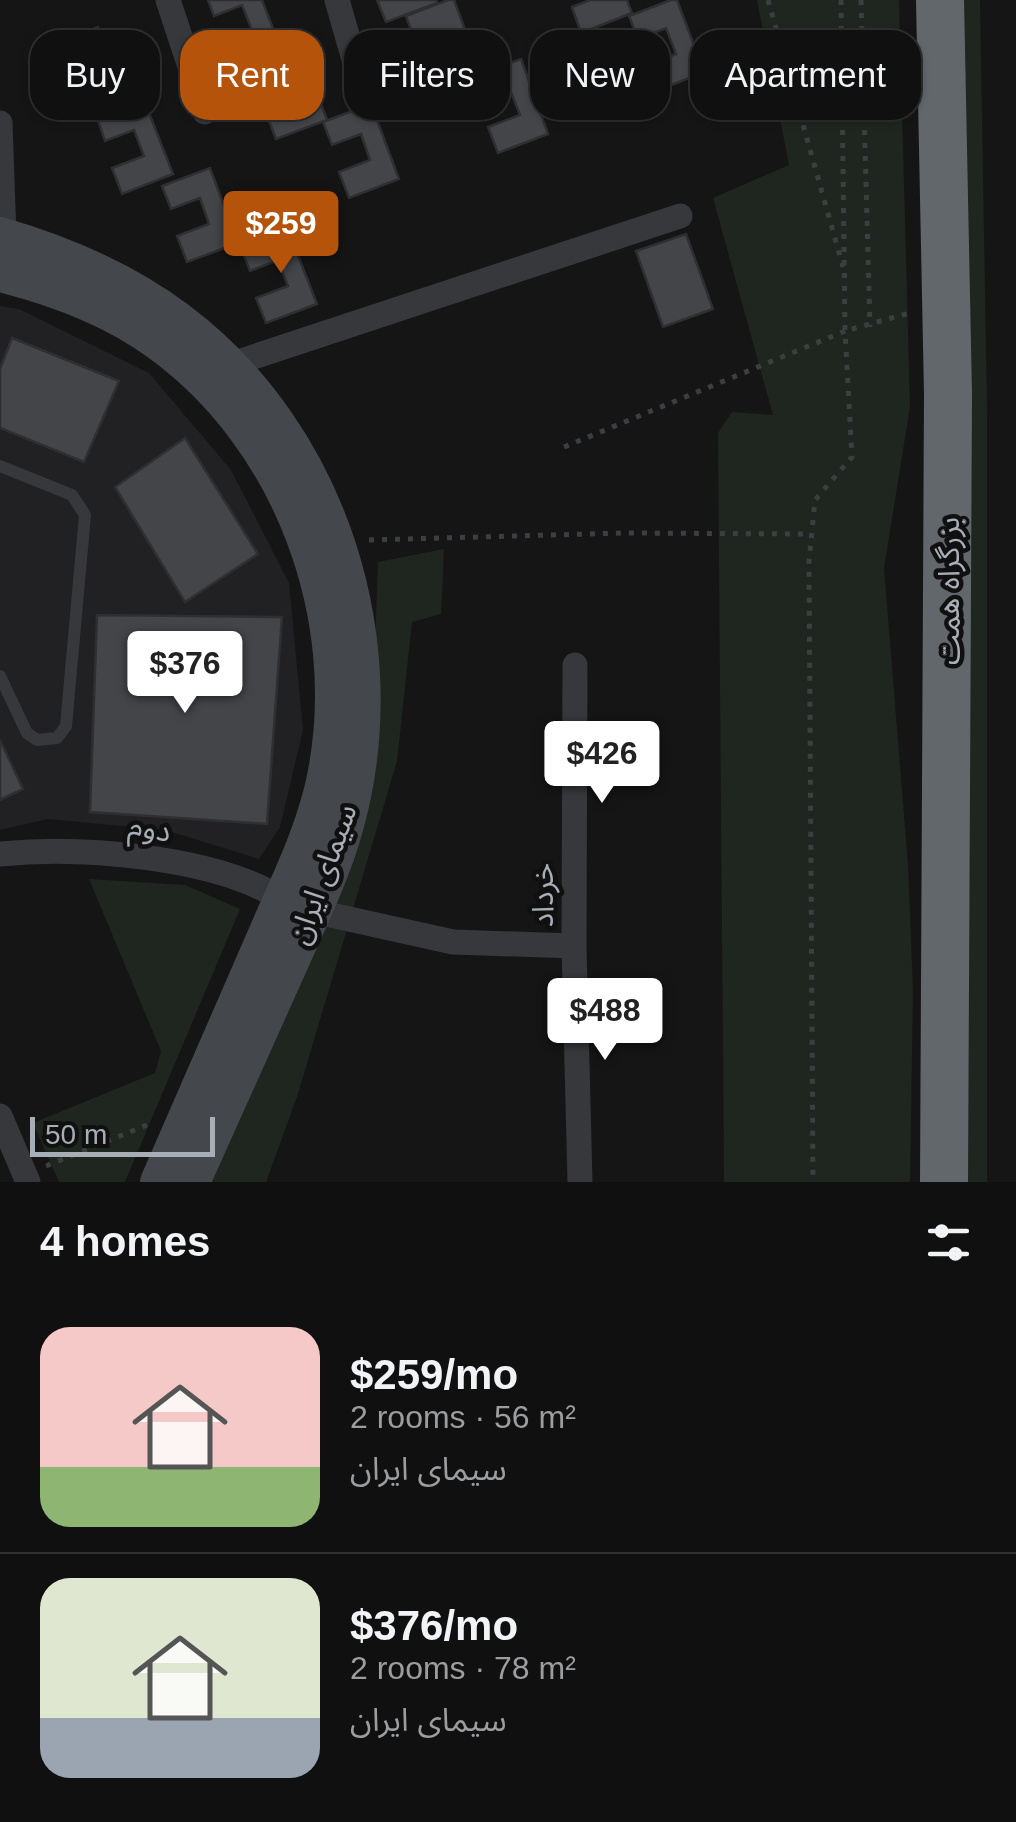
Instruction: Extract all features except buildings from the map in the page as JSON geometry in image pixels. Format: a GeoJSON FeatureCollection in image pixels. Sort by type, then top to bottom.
{"type":"FeatureCollection","features":[{"type":"Feature","properties":{"kind":"highway","name":"بزرگراه همت"},"geometry":{"type":"LineString","coordinates":[[940,0],[948,394],[944,1182]]}},
{"type":"Feature","properties":{"kind":"street"},"geometry":{"type":"LineString","coordinates":[[168,0],[180,36]]}},
{"type":"Feature","properties":{"kind":"street"},"geometry":{"type":"LineString","coordinates":[[336,0],[345,30]]}},
{"type":"Feature","properties":{"kind":"street"},"geometry":{"type":"LineString","coordinates":[[0,123],[1,248]]}},
{"type":"Feature","properties":{"kind":"street"},"geometry":{"type":"LineString","coordinates":[[213,372],[680,216]]}},
{"type":"Feature","properties":{"kind":"street","name":"سیمای ایران"},"geometry":{"type":"LineString","coordinates":[[1,248],[213,372],[284,489],[305,535],[328,613],[334,675],[326,776],[297,904],[192,1182]]}},
{"type":"Feature","properties":{"kind":"street","name":"خرداد"},"geometry":{"type":"LineString","coordinates":[[575,665],[574,946],[580,1182]]}},
{"type":"Feature","properties":{"kind":"street","name":"دوم"},"geometry":{"type":"LineString","coordinates":[[0,854],[55,848],[131,856],[256,882],[297,904],[454,942],[574,946]]}},
{"type":"Feature","properties":{"kind":"street","name":"سیمای ایران"},"geometry":{"type":"LineString","coordinates":[[160,1182],[191,1109],[297,904]]}},
{"type":"Feature","properties":{"kind":"street"},"geometry":{"type":"LineString","coordinates":[[0,1116],[26,1178]]}},
{"type":"Feature","properties":{"kind":"lane"},"geometry":{"type":"LineString","coordinates":[[0,466],[72,495],[85,514],[66,726],[57,738],[37,740],[27,733],[0,676]]}},
{"type":"Feature","properties":{"kind":"path"},"geometry":{"type":"LineString","coordinates":[[768,0],[845,274]]}},
{"type":"Feature","properties":{"kind":"path"},"geometry":{"type":"LineString","coordinates":[[813,1182],[812,534],[814,500],[852,457],[845,331],[841,0]]}},
{"type":"Feature","properties":{"kind":"path"},"geometry":{"type":"LineString","coordinates":[[861,0],[870,328]]}},
{"type":"Feature","properties":{"kind":"path"},"geometry":{"type":"LineString","coordinates":[[564,447],[845,331],[870,328],[920,309]]}},
{"type":"Feature","properties":{"kind":"path"},"geometry":{"type":"LineString","coordinates":[[369,540],[586,533],[812,534]]}},
{"type":"Feature","properties":{"kind":"path"},"geometry":{"type":"LineString","coordinates":[[26,1178],[191,1109]]}},
{"type":"Feature","properties":{"kind":"shaded area"},"geometry":{"type":"Polygon","coordinates":[[[757,0],[899,0],[900,30],[763,30],[757,0]]]}},
{"type":"Feature","properties":{"kind":"shaded area"},"geometry":{"type":"Polygon","coordinates":[[[953,0],[980,0],[987,410],[987,1182],[963,1182],[953,0]]]}},
{"type":"Feature","properties":{"kind":"shaded area"},"geometry":{"type":"Polygon","coordinates":[[[780,120],[902,120],[910,407],[884,568],[908,865],[913,990],[910,1182],[724,1182],[718,433],[732,412],[773,415],[713,198],[789,165],[780,120]]]}},
{"type":"Feature","properties":{"kind":"shaded area"},"geometry":{"type":"Polygon","coordinates":[[[0,306],[19,309],[149,373],[231,470],[289,583],[303,730],[280,827],[259,859],[165,830],[48,819],[0,830],[0,306]]]}},
{"type":"Feature","properties":{"kind":"shaded area"},"geometry":{"type":"Polygon","coordinates":[[[444,549],[441,614],[412,622],[397,761],[297,1097],[266,1182],[201,1182],[371,758],[378,562],[444,549]]]}},
{"type":"Feature","properties":{"kind":"shaded area"},"geometry":{"type":"Polygon","coordinates":[[[89,879],[185,885],[240,909],[125,1182],[59,1182],[33,1123],[155,1073],[161,1051],[89,879]]]}}]}
